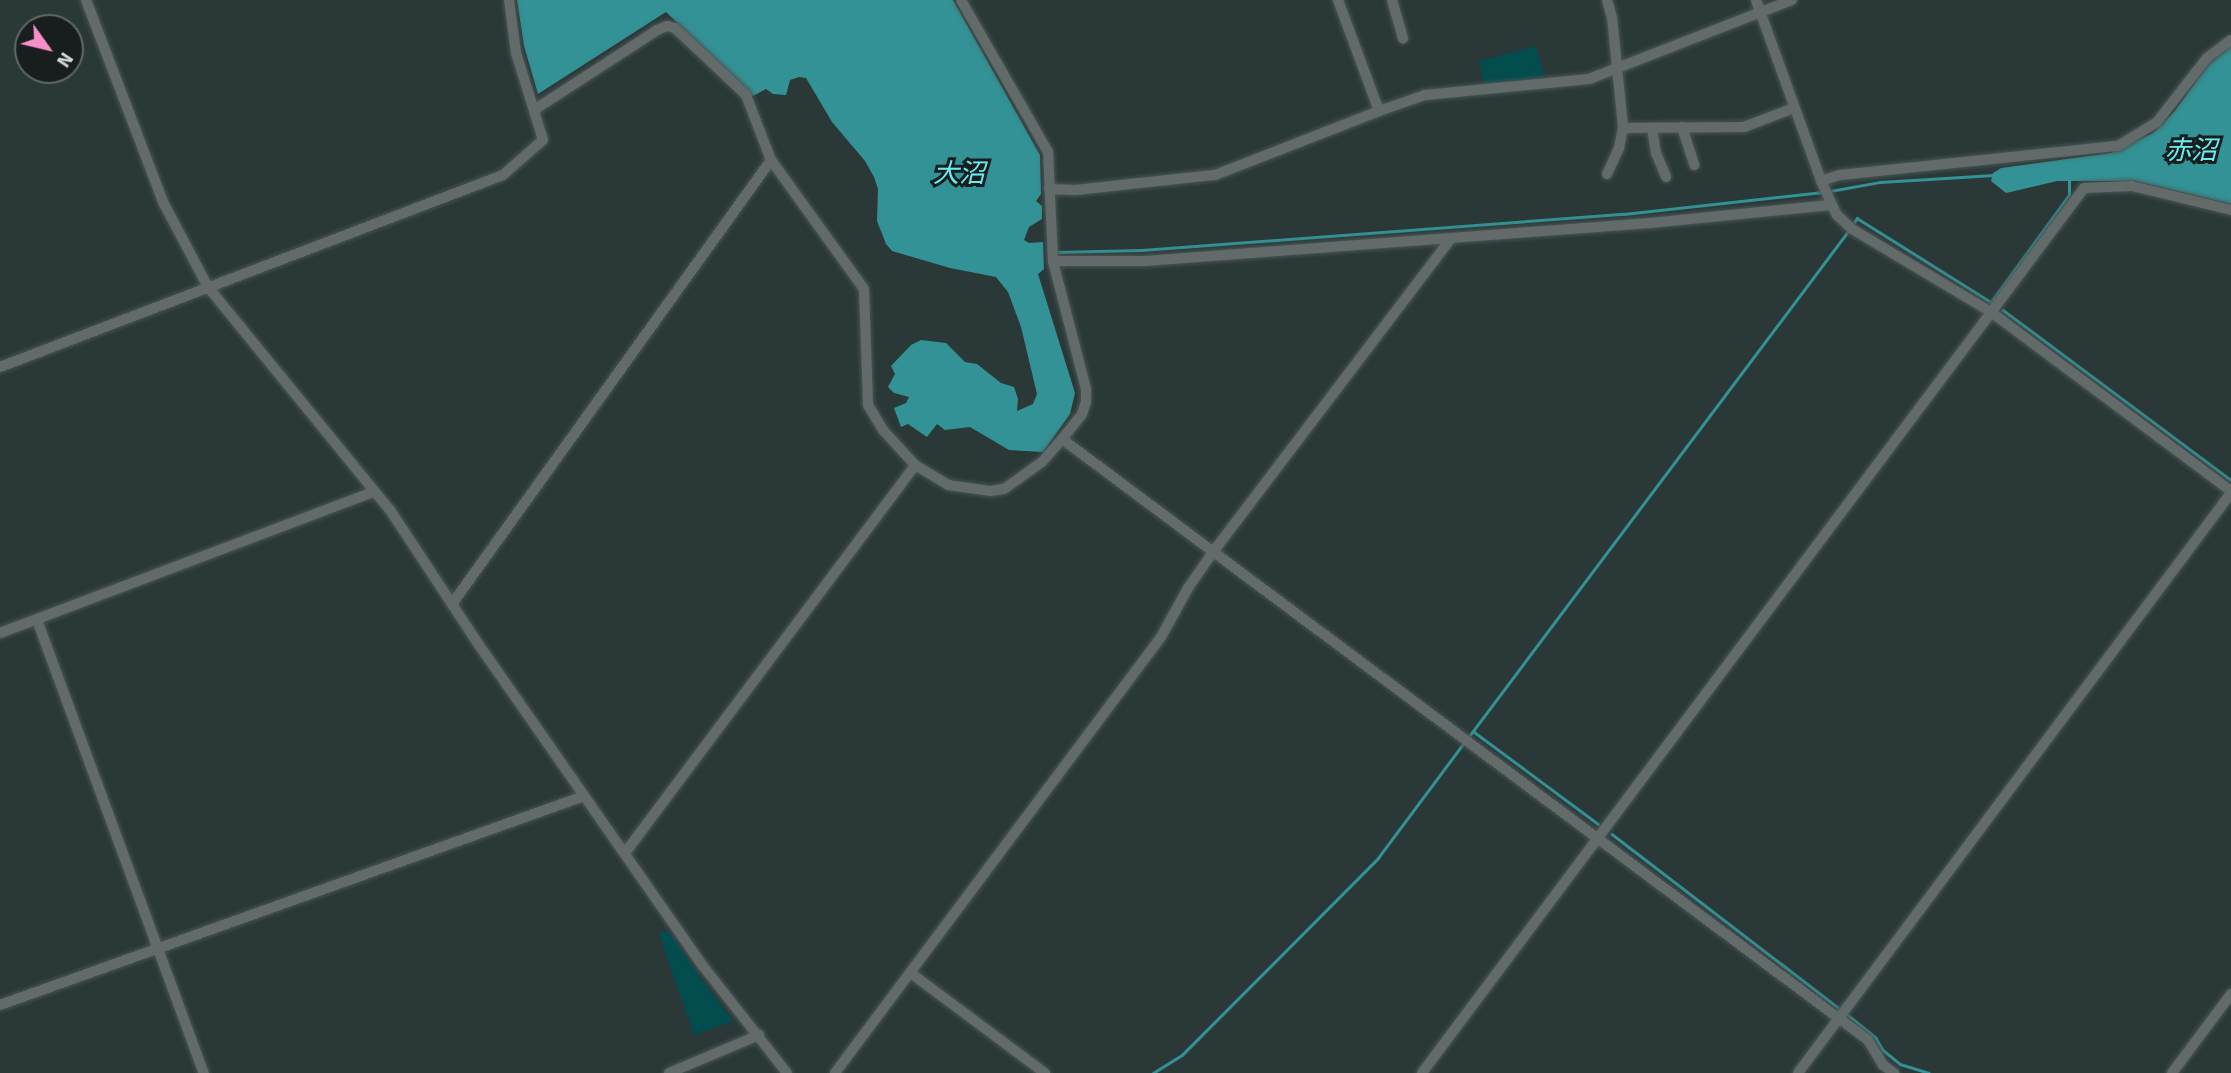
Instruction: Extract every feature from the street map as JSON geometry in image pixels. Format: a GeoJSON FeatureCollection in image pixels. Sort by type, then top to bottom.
{"type":"FeatureCollection","features":[{"type":"Feature","properties":{"kind":"street"},"geometry":{"type":"LineString","coordinates":[[86,0],[163,202],[208,287],[374,492],[703,966],[788,1073]]}},
{"type":"Feature","properties":{"kind":"street"},"geometry":{"type":"LineString","coordinates":[[0,367],[503,176],[543,140],[516,53],[509,0]]}},
{"type":"Feature","properties":{"kind":"street"},"geometry":{"type":"LineString","coordinates":[[534,110],[667,26],[684,35],[746,94],[771,160],[864,289],[868,405],[883,430],[915,465],[948,485],[990,491],[1004,489],[1042,461],[1062,439],[1082,414],[1086,389],[1053,255],[1048,152],[962,0]]}},
{"type":"Feature","properties":{"kind":"street"},"geometry":{"type":"LineString","coordinates":[[1338,0],[1379,111]]}},
{"type":"Feature","properties":{"kind":"street"},"geometry":{"type":"LineString","coordinates":[[1392,0],[1403,38]]}},
{"type":"Feature","properties":{"kind":"street"},"geometry":{"type":"LineString","coordinates":[[1607,0],[1623,128],[1619,148],[1607,174]]}},
{"type":"Feature","properties":{"kind":"street"},"geometry":{"type":"LineString","coordinates":[[1756,0],[1822,184],[1830,203],[1850,227],[1991,312],[2231,492],[1798,1073]]}},
{"type":"Feature","properties":{"kind":"street"},"geometry":{"type":"LineString","coordinates":[[1049,189],[1076,190],[1215,175],[1425,95],[1589,79],[1792,0]]}},
{"type":"Feature","properties":{"kind":"street"},"geometry":{"type":"LineString","coordinates":[[1822,184],[1840,175],[2118,146],[2157,122],[2207,58],[2231,40]]}},
{"type":"Feature","properties":{"kind":"street"},"geometry":{"type":"LineString","coordinates":[[1623,128],[1744,127],[1794,108]]}},
{"type":"Feature","properties":{"kind":"street"},"geometry":{"type":"LineString","coordinates":[[1682,127],[1694,165]]}},
{"type":"Feature","properties":{"kind":"street"},"geometry":{"type":"LineString","coordinates":[[1652,128],[1656,153],[1666,177]]}},
{"type":"Feature","properties":{"kind":"street"},"geometry":{"type":"LineString","coordinates":[[452,604],[771,160]]}},
{"type":"Feature","properties":{"kind":"street"},"geometry":{"type":"LineString","coordinates":[[1422,1073],[2084,188],[2132,186],[2231,211]]}},
{"type":"Feature","properties":{"kind":"street"},"geometry":{"type":"LineString","coordinates":[[1053,255],[1145,261],[1451,238],[1830,203]]}},
{"type":"Feature","properties":{"kind":"street"},"geometry":{"type":"LineString","coordinates":[[835,1073],[912,974],[1161,637],[1188,588],[1213,552],[1451,238]]}},
{"type":"Feature","properties":{"kind":"street"},"geometry":{"type":"LineString","coordinates":[[1062,439],[1868,1040],[1883,1065],[1894,1073]]}},
{"type":"Feature","properties":{"kind":"street"},"geometry":{"type":"LineString","coordinates":[[625,853],[915,465]]}},
{"type":"Feature","properties":{"kind":"street"},"geometry":{"type":"LineString","coordinates":[[0,634],[374,492]]}},
{"type":"Feature","properties":{"kind":"street"},"geometry":{"type":"LineString","coordinates":[[37,620],[204,1073]]}},
{"type":"Feature","properties":{"kind":"street"},"geometry":{"type":"LineString","coordinates":[[0,1005],[584,796]]}},
{"type":"Feature","properties":{"kind":"street"},"geometry":{"type":"LineString","coordinates":[[912,974],[1045,1073]]}},
{"type":"Feature","properties":{"kind":"street"},"geometry":{"type":"LineString","coordinates":[[2172,1073],[2231,995]]}},
{"type":"Feature","properties":{"kind":"street"},"geometry":{"type":"LineString","coordinates":[[669,1073],[759,1035]]}},
{"type":"Feature","properties":{"kind":"shaded area"},"geometry":{"type":"Polygon","coordinates":[[[1536,46],[1545,79],[1484,85],[1479,61],[1536,46]]]}},
{"type":"Feature","properties":{"kind":"shaded area"},"geometry":{"type":"Polygon","coordinates":[[[668,930],[733,1021],[694,1035],[659,934],[668,930]]]}},
{"type":"Feature","properties":{"kind":"water","name":"大沼"},"geometry":{"type":"Polygon","coordinates":[[[517,0],[953,0],[1040,155],[1041,194],[1036,201],[1042,206],[1042,219],[1029,227],[1024,240],[1029,243],[1043,242],[1044,269],[1038,274],[1075,393],[1070,414],[1043,452],[1009,450],[970,427],[945,430],[937,424],[927,437],[908,424],[901,427],[894,408],[906,403],[909,397],[894,393],[888,387],[895,374],[891,366],[911,345],[921,340],[946,343],[965,362],[977,364],[1001,383],[1014,387],[1018,399],[1017,411],[1033,404],[1037,394],[1021,327],[1008,292],[996,277],[950,268],[892,251],[886,244],[877,221],[878,189],[874,177],[865,161],[832,122],[806,78],[790,80],[786,95],[773,94],[766,89],[753,96],[666,12],[538,94],[524,46],[517,0]]]}},
{"type":"Feature","properties":{"kind":"water","name":"赤沼"},"geometry":{"type":"Polygon","coordinates":[[[2231,46],[2231,204],[2135,181],[2057,181],[2006,193],[1991,181],[1993,173],[2001,168],[2111,153],[2153,133],[2174,112],[2208,65],[2231,46]]]}},
{"type":"Feature","properties":{"kind":"waterway"},"geometry":{"type":"LineString","coordinates":[[1830,191],[1880,182],[1994,175]]}},
{"type":"Feature","properties":{"kind":"waterway"},"geometry":{"type":"LineString","coordinates":[[1853,224],[1857,218],[1991,302],[2069,195],[2069,180]]}},
{"type":"Feature","properties":{"kind":"waterway"},"geometry":{"type":"LineString","coordinates":[[1056,252],[1142,250],[1624,214],[1823,192]]}},
{"type":"Feature","properties":{"kind":"waterway"},"geometry":{"type":"LineString","coordinates":[[1470,735],[1849,230]]}},
{"type":"Feature","properties":{"kind":"waterway"},"geometry":{"type":"LineString","coordinates":[[2003,310],[2231,480]]}},
{"type":"Feature","properties":{"kind":"waterway"},"geometry":{"type":"LineString","coordinates":[[1473,731],[1598,824]]}},
{"type":"Feature","properties":{"kind":"waterway"},"geometry":{"type":"LineString","coordinates":[[1153,1073],[1182,1055],[1378,858],[1463,744]]}},
{"type":"Feature","properties":{"kind":"waterway"},"geometry":{"type":"LineString","coordinates":[[1612,834],[1839,1008]]}},
{"type":"Feature","properties":{"kind":"waterway"},"geometry":{"type":"LineString","coordinates":[[1848,1015],[1876,1038],[1883,1050],[1900,1064],[1929,1073]]}}]}
